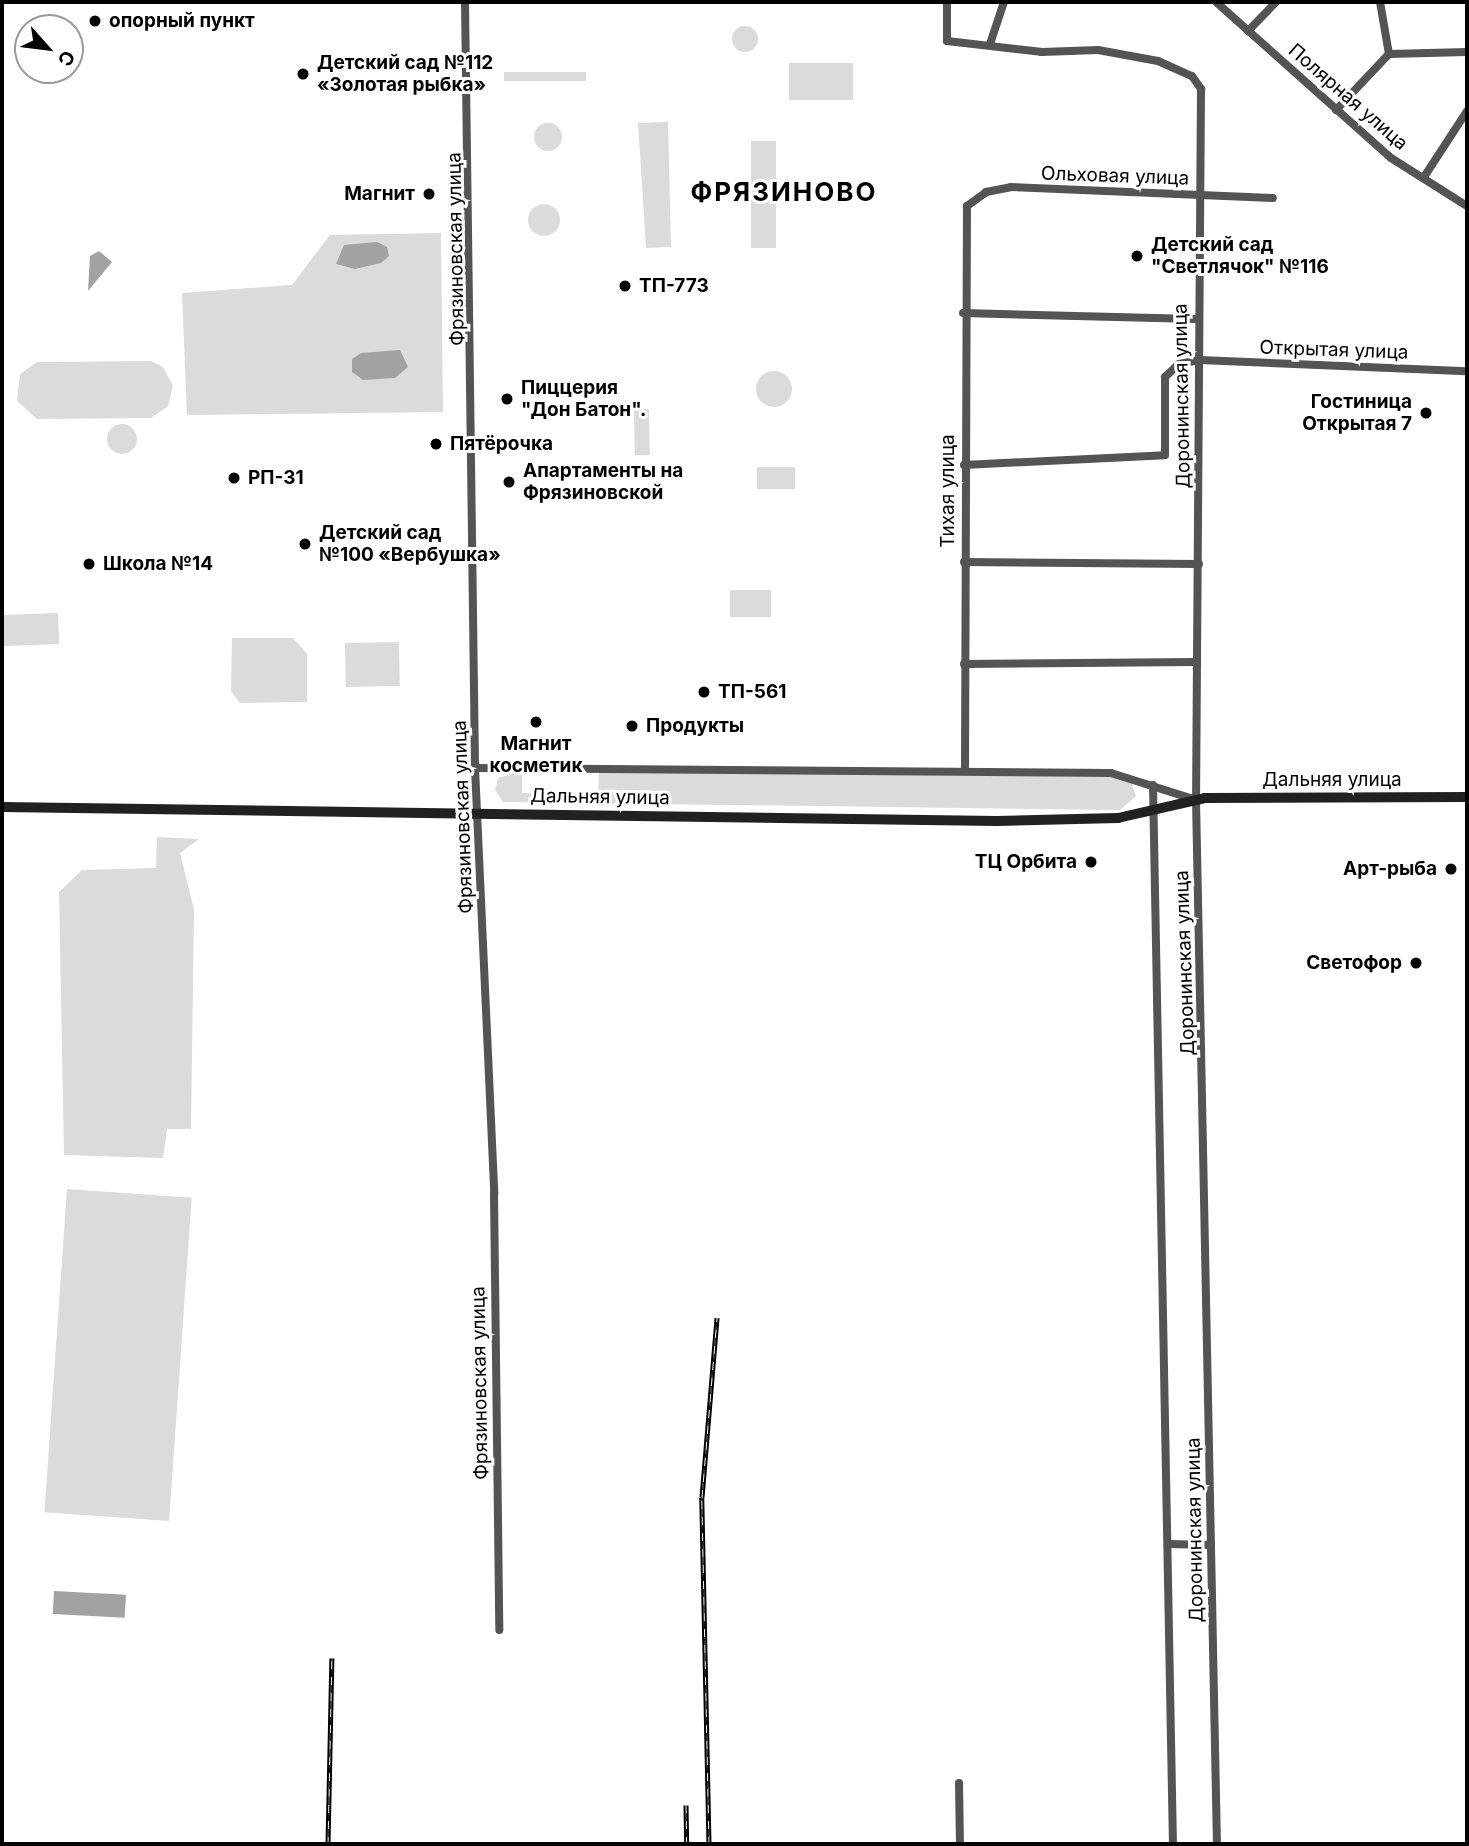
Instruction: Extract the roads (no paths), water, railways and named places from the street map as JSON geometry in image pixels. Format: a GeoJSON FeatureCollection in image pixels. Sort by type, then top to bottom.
{"type":"FeatureCollection","features":[{"type":"Feature","properties":{"kind":"street","name":"Фрязиновская улица"},"geometry":{"type":"LineString","coordinates":[[465,2],[475,768],[494,1194],[499,1630]]}},
{"type":"Feature","properties":{"kind":"street"},"geometry":{"type":"LineString","coordinates":[[947,2],[947,41],[990,44],[1004,2]]}},
{"type":"Feature","properties":{"kind":"street","name":"Полярная улица"},"geometry":{"type":"LineString","coordinates":[[1216,2],[1336,110],[1467,206]]}},
{"type":"Feature","properties":{"kind":"street"},"geometry":{"type":"LineString","coordinates":[[1248,31],[1276,2]]}},
{"type":"Feature","properties":{"kind":"street"},"geometry":{"type":"LineString","coordinates":[[1380,2],[1388,54]]}},
{"type":"Feature","properties":{"kind":"street","name":"Доронинская улица"},"geometry":{"type":"LineString","coordinates":[[990,44],[1041,52],[1098,50],[1158,61],[1198,82],[1195,319],[1200,360],[1196,800],[1217,1844]]}},
{"type":"Feature","properties":{"kind":"street"},"geometry":{"type":"LineString","coordinates":[[1336,110],[1388,54],[1467,52]]}},
{"type":"Feature","properties":{"kind":"street"},"geometry":{"type":"LineString","coordinates":[[1424,177],[1467,111]]}},
{"type":"Feature","properties":{"kind":"street","name":"Ольховая улица"},"geometry":{"type":"LineString","coordinates":[[967,211],[986,192],[1010,187],[1273,198]]}},
{"type":"Feature","properties":{"kind":"street","name":"Тихая улица"},"geometry":{"type":"LineString","coordinates":[[965,771],[963,313],[967,211]]}},
{"type":"Feature","properties":{"kind":"street"},"geometry":{"type":"LineString","coordinates":[[963,313],[1195,319]]}},
{"type":"Feature","properties":{"kind":"street"},"geometry":{"type":"LineString","coordinates":[[964,466],[1165,455],[1165,377],[1179,364],[1200,360]]}},
{"type":"Feature","properties":{"kind":"street","name":"Открытая улица"},"geometry":{"type":"LineString","coordinates":[[1200,360],[1467,371]]}},
{"type":"Feature","properties":{"kind":"street"},"geometry":{"type":"LineString","coordinates":[[964,562],[1199,564]]}},
{"type":"Feature","properties":{"kind":"street"},"geometry":{"type":"LineString","coordinates":[[964,664],[1197,662]]}},
{"type":"Feature","properties":{"kind":"street","name":"Дальняя улица"},"geometry":{"type":"LineString","coordinates":[[475,768],[1111,774],[1196,800]]}},
{"type":"Feature","properties":{"kind":"street"},"geometry":{"type":"LineString","coordinates":[[1153,785],[1170,1544],[1173,1844]]}},
{"type":"Feature","properties":{"kind":"street","name":"Дальняя улица"},"geometry":{"type":"LineString","coordinates":[[2,807],[997,821],[1118,818],[1196,800],[1467,797]]}},
{"type":"Feature","properties":{"kind":"street"},"geometry":{"type":"LineString","coordinates":[[1170,1544],[1211,1545]]}},
{"type":"Feature","properties":{"kind":"street"},"geometry":{"type":"LineString","coordinates":[[959,1783],[960,1844]]}},
{"type":"Feature","properties":{"kind":"railway"},"geometry":{"type":"LineString","coordinates":[[709,1844],[702,1497],[717,1318]]}},
{"type":"Feature","properties":{"kind":"railway"},"geometry":{"type":"LineString","coordinates":[[328,1844],[332,1658]]}},
{"type":"Feature","properties":{"kind":"railway"},"geometry":{"type":"LineString","coordinates":[[686,1805],[687,1844]]}},
{"type":"Feature","properties":{"kind":"place","name":"опорный пункт"},"geometry":{"type":"Point","coordinates":[95,21]}},
{"type":"Feature","properties":{"kind":"place","name":"Детский сад №112 «Золотая рыбка»"},"geometry":{"type":"Point","coordinates":[303,74]}},
{"type":"Feature","properties":{"kind":"place","name":"Магнит"},"geometry":{"type":"Point","coordinates":[429,194]}},
{"type":"Feature","properties":{"kind":"place","name":"Детский сад \"Светлячок\" №116"},"geometry":{"type":"Point","coordinates":[1137,256]}},
{"type":"Feature","properties":{"kind":"place","name":"ТП-773"},"geometry":{"type":"Point","coordinates":[625,286]}},
{"type":"Feature","properties":{"kind":"place","name":"Пиццерия \"Дон Батон\"."},"geometry":{"type":"Point","coordinates":[507,399]}},
{"type":"Feature","properties":{"kind":"place","name":"Гостиница Открытая 7"},"geometry":{"type":"Point","coordinates":[1426,413]}},
{"type":"Feature","properties":{"kind":"place","name":"Пятёрочка"},"geometry":{"type":"Point","coordinates":[436,444]}},
{"type":"Feature","properties":{"kind":"place","name":"РП-31"},"geometry":{"type":"Point","coordinates":[234,478]}},
{"type":"Feature","properties":{"kind":"place","name":"Апартаменты на Фрязиновской"},"geometry":{"type":"Point","coordinates":[509,482]}},
{"type":"Feature","properties":{"kind":"place","name":"Детский сад №100 «Вербушка»"},"geometry":{"type":"Point","coordinates":[305,544]}},
{"type":"Feature","properties":{"kind":"place","name":"Школа №14"},"geometry":{"type":"Point","coordinates":[89,564]}},
{"type":"Feature","properties":{"kind":"place","name":"ТП-561"},"geometry":{"type":"Point","coordinates":[704,692]}},
{"type":"Feature","properties":{"kind":"place","name":"Магнит косметик"},"geometry":{"type":"Point","coordinates":[536,722]}},
{"type":"Feature","properties":{"kind":"place","name":"Продукты"},"geometry":{"type":"Point","coordinates":[632,726]}},
{"type":"Feature","properties":{"kind":"place","name":"ТЦ Орбита"},"geometry":{"type":"Point","coordinates":[1091,862]}},
{"type":"Feature","properties":{"kind":"place","name":"Арт-рыба"},"geometry":{"type":"Point","coordinates":[1451,869]}},
{"type":"Feature","properties":{"kind":"place","name":"Светофор"},"geometry":{"type":"Point","coordinates":[1416,963]}},
{"type":"Feature","properties":{"kind":"district","name":"ФРЯЗИНОВО"},"geometry":{"type":"Point","coordinates":[784,192]}}]}
